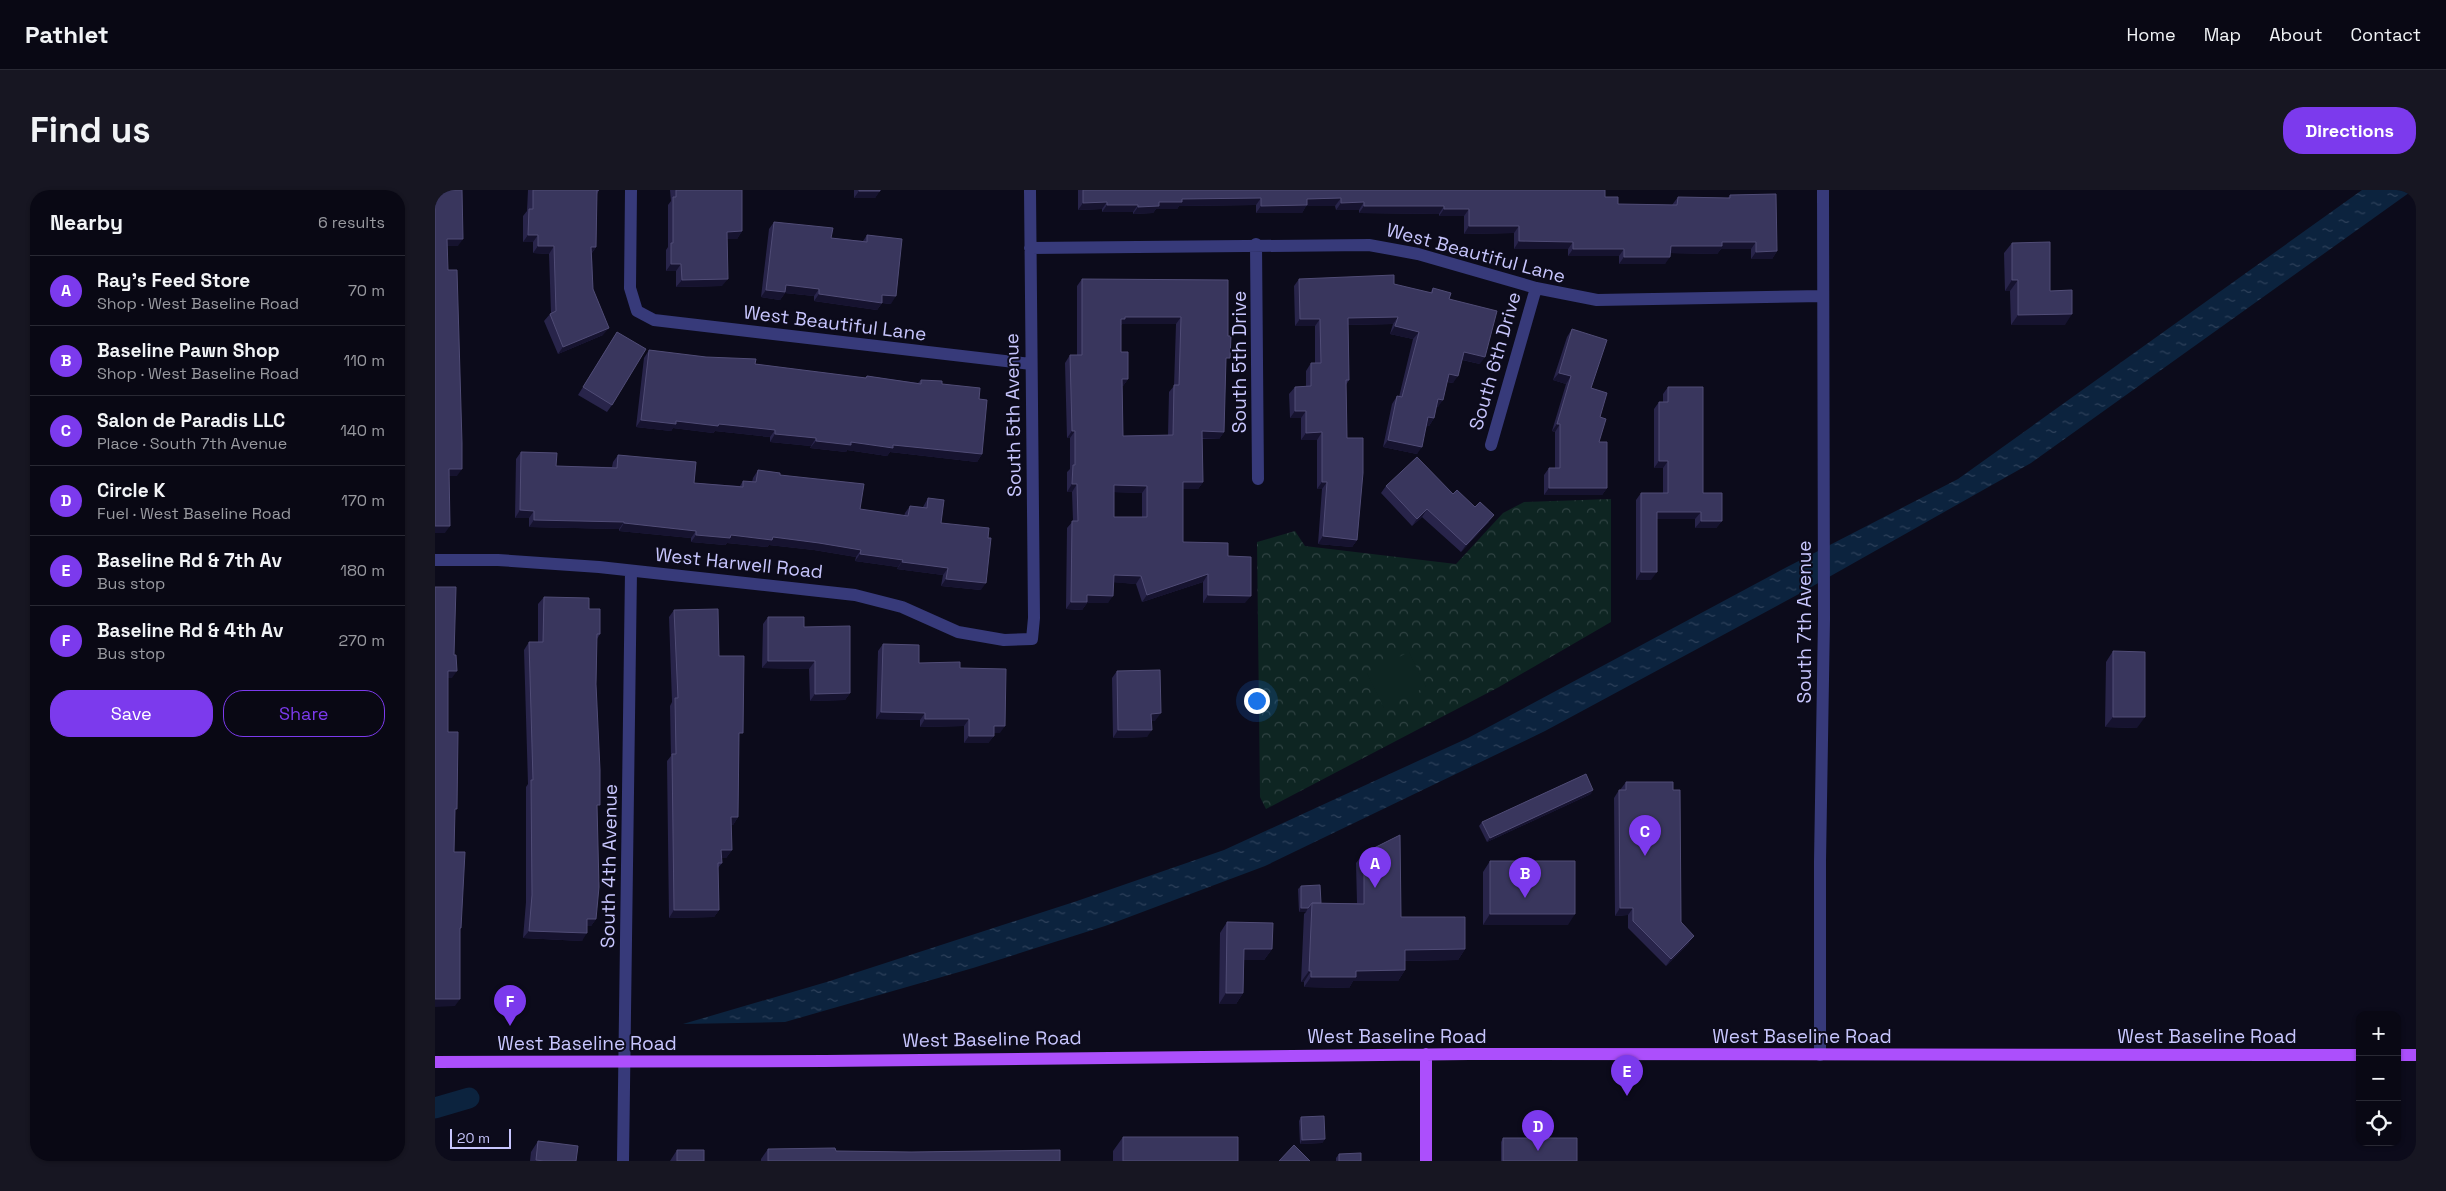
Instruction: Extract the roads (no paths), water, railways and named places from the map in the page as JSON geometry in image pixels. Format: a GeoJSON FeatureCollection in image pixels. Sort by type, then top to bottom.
{"type":"FeatureCollection","features":[{"type":"Feature","properties":{"kind":"main road","name":"West Baseline Road"},"geometry":{"type":"LineString","coordinates":[[435,1062],[1426,1054],[2356,1055]]}},
{"type":"Feature","properties":{"kind":"main road"},"geometry":{"type":"LineString","coordinates":[[1426,1054],[1426,1161]]}},
{"type":"Feature","properties":{"kind":"main road"},"geometry":{"type":"LineString","coordinates":[[2401,1055],[2416,1055]]}},
{"type":"Feature","properties":{"kind":"street","name":"West Beautiful Lane"},"geometry":{"type":"LineString","coordinates":[[631,190],[631,288],[637,311],[654,320],[1031,364]]}},
{"type":"Feature","properties":{"kind":"street","name":"South 5th Avenue"},"geometry":{"type":"LineString","coordinates":[[1029,190],[1034,618],[1032,639]]}},
{"type":"Feature","properties":{"kind":"street","name":"South 7th Avenue"},"geometry":{"type":"LineString","coordinates":[[1820,1055],[1823,190]]}},
{"type":"Feature","properties":{"kind":"street","name":"West Beautiful Lane"},"geometry":{"type":"LineString","coordinates":[[1030,248],[1257,244],[1369,245],[1392,248],[1536,288],[1597,300],[1823,296]]}},
{"type":"Feature","properties":{"kind":"street","name":"South 5th Drive"},"geometry":{"type":"LineString","coordinates":[[1257,244],[1259,479]]}},
{"type":"Feature","properties":{"kind":"street","name":"South 6th Drive"},"geometry":{"type":"LineString","coordinates":[[1491,445],[1536,288]]}},
{"type":"Feature","properties":{"kind":"street","name":"West Harwell Road"},"geometry":{"type":"LineString","coordinates":[[435,560],[498,560],[631,571],[855,595],[903,607],[958,632],[1004,640],[1032,639]]}},
{"type":"Feature","properties":{"kind":"street","name":"South 4th Avenue"},"geometry":{"type":"LineString","coordinates":[[623,1161],[623,1061],[629,882],[631,571]]}},
{"type":"Feature","properties":{"kind":"water"},"geometry":{"type":"Polygon","coordinates":[[[2362,190],[2413,190],[2031,463],[1797,595],[1545,731],[1265,866],[1105,926],[973,968],[785,1022],[683,1024],[830,981],[1077,901],[1224,850],[1468,738],[1787,567],[1958,479],[2362,190]]]}},
{"type":"Feature","properties":{"kind":"waterway"},"geometry":{"type":"LineString","coordinates":[[435,1108],[469,1098]]}},
{"type":"Feature","properties":{"kind":"place","name":"Salon de Paradis LLC"},"geometry":{"type":"Point","coordinates":[1645,856]}},
{"type":"Feature","properties":{"kind":"place","name":"Ray's Feed Store"},"geometry":{"type":"Point","coordinates":[1375,888]}},
{"type":"Feature","properties":{"kind":"place","name":"Baseline Pawn Shop"},"geometry":{"type":"Point","coordinates":[1525,898]}},
{"type":"Feature","properties":{"kind":"place","name":"Baseline Rd & 4th Av"},"geometry":{"type":"Point","coordinates":[510,1026]}},
{"type":"Feature","properties":{"kind":"place","name":"Baseline Rd & 7th Av"},"geometry":{"type":"Point","coordinates":[1627,1096]}},
{"type":"Feature","properties":{"kind":"place","name":"Circle K"},"geometry":{"type":"Point","coordinates":[1538,1151]}}]}
